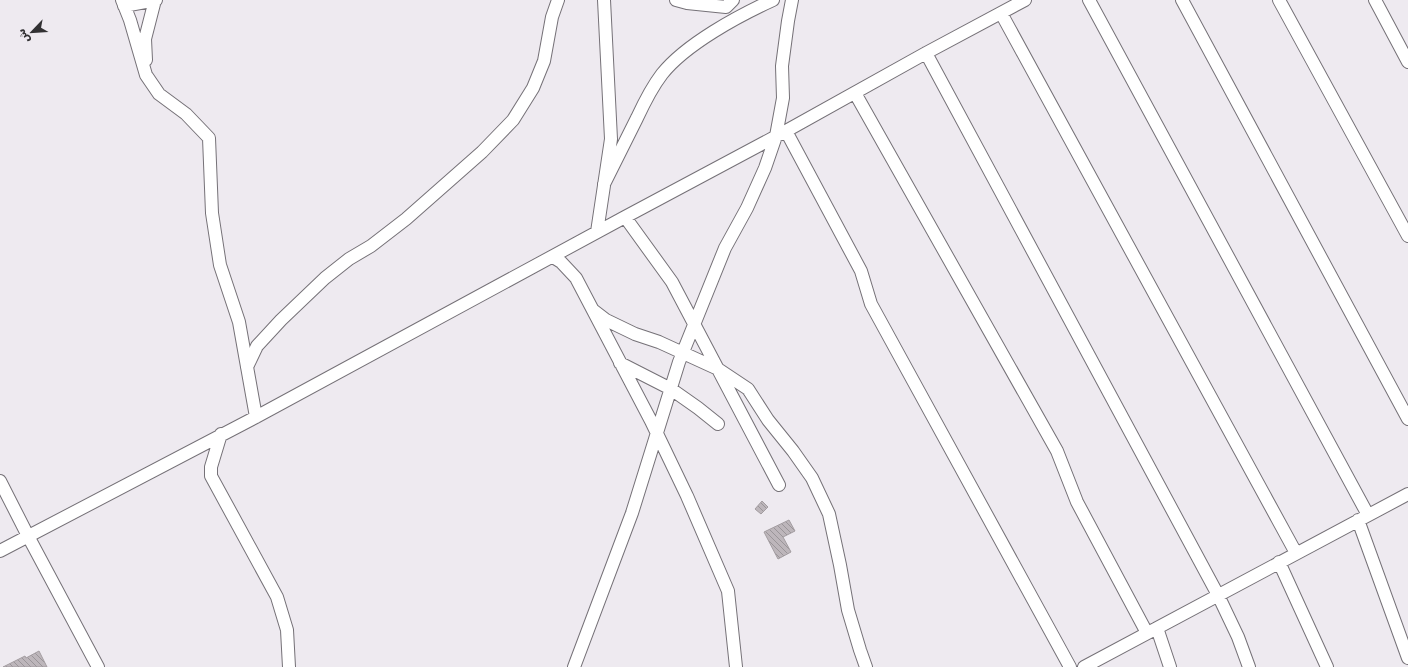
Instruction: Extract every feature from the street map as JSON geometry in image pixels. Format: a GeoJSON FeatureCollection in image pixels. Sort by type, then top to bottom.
{"type":"FeatureCollection","features":[{"type":"Feature","properties":{"kind":"street"},"geometry":{"type":"LineString","coordinates":[[146,75],[146,39],[156,0],[123,3],[130,20],[146,75],[159,94],[186,114],[210,138],[212,213],[220,265],[239,322],[256,417]]}},
{"type":"Feature","properties":{"kind":"street"},"geometry":{"type":"LineString","coordinates":[[247,367],[257,346],[281,320],[325,278],[349,259],[371,246],[406,219],[482,152],[513,120],[533,88],[544,61],[552,17],[558,0]]}},
{"type":"Feature","properties":{"kind":"street"},"geometry":{"type":"LineString","coordinates":[[597,232],[611,139],[604,0]]}},
{"type":"Feature","properties":{"kind":"street"},"geometry":{"type":"LineString","coordinates":[[676,0],[687,3],[726,7],[733,0]]}},
{"type":"Feature","properties":{"kind":"street"},"geometry":{"type":"LineString","coordinates":[[604,184],[649,93],[663,73],[680,55],[716,30],[753,9],[773,0]]}},
{"type":"Feature","properties":{"kind":"street"},"geometry":{"type":"LineString","coordinates":[[574,667],[632,513],[671,389],[694,324],[725,248],[747,208],[781,134],[783,98],[782,66],[792,0]]}},
{"type":"Feature","properties":{"kind":"street"},"geometry":{"type":"LineString","coordinates":[[0,550],[256,417],[781,134],[1025,0]]}},
{"type":"Feature","properties":{"kind":"street"},"geometry":{"type":"LineString","coordinates":[[1089,0],[1363,518],[1408,658]]}},
{"type":"Feature","properties":{"kind":"street"},"geometry":{"type":"LineString","coordinates":[[1182,0],[1408,419]]}},
{"type":"Feature","properties":{"kind":"street"},"geometry":{"type":"LineString","coordinates":[[1278,0],[1408,236]]}},
{"type":"Feature","properties":{"kind":"street"},"geometry":{"type":"LineString","coordinates":[[1375,0],[1408,62]]}},
{"type":"Feature","properties":{"kind":"street"},"geometry":{"type":"LineString","coordinates":[[1001,13],[1296,553]]}},
{"type":"Feature","properties":{"kind":"street"},"geometry":{"type":"LineString","coordinates":[[926,53],[1218,595],[1238,637],[1249,667]]}},
{"type":"Feature","properties":{"kind":"street"},"geometry":{"type":"LineString","coordinates":[[855,93],[1057,451],[1077,502],[1152,630],[1170,667]]}},
{"type":"Feature","properties":{"kind":"street"},"geometry":{"type":"LineString","coordinates":[[781,134],[861,271],[871,304],[1070,667]]}},
{"type":"Feature","properties":{"kind":"street"},"geometry":{"type":"LineString","coordinates":[[625,217],[672,282],[778,486]]}},
{"type":"Feature","properties":{"kind":"street"},"geometry":{"type":"LineString","coordinates":[[553,257],[561,262],[576,278],[687,496],[728,591],[736,667]]}},
{"type":"Feature","properties":{"kind":"street"},"geometry":{"type":"LineString","coordinates":[[593,310],[612,323],[635,334],[659,342],[718,370],[748,389],[768,420],[812,478],[829,514],[848,610],[866,667]]}},
{"type":"Feature","properties":{"kind":"street"},"geometry":{"type":"LineString","coordinates":[[620,363],[671,389],[718,424]]}},
{"type":"Feature","properties":{"kind":"street"},"geometry":{"type":"LineString","coordinates":[[221,434],[211,467],[212,476],[277,597],[287,630],[289,667]]}},
{"type":"Feature","properties":{"kind":"street"},"geometry":{"type":"LineString","coordinates":[[0,481],[98,667]]}},
{"type":"Feature","properties":{"kind":"street"},"geometry":{"type":"LineString","coordinates":[[1084,667],[1408,494]]}},
{"type":"Feature","properties":{"kind":"street"},"geometry":{"type":"LineString","coordinates":[[1280,562],[1327,667]]}},
{"type":"Feature","properties":{"kind":"building"},"geometry":{"type":"Polygon","coordinates":[[[762,501],[768,507],[761,514],[755,509],[762,501]]]}},
{"type":"Feature","properties":{"kind":"building"},"geometry":{"type":"Polygon","coordinates":[[[789,520],[795,531],[783,537],[791,552],[778,559],[764,532],[789,520]]]}},
{"type":"Feature","properties":{"kind":"building"},"geometry":{"type":"Polygon","coordinates":[[[39,651],[47,667],[3,667],[25,656],[26,658],[39,651]]]}}]}
